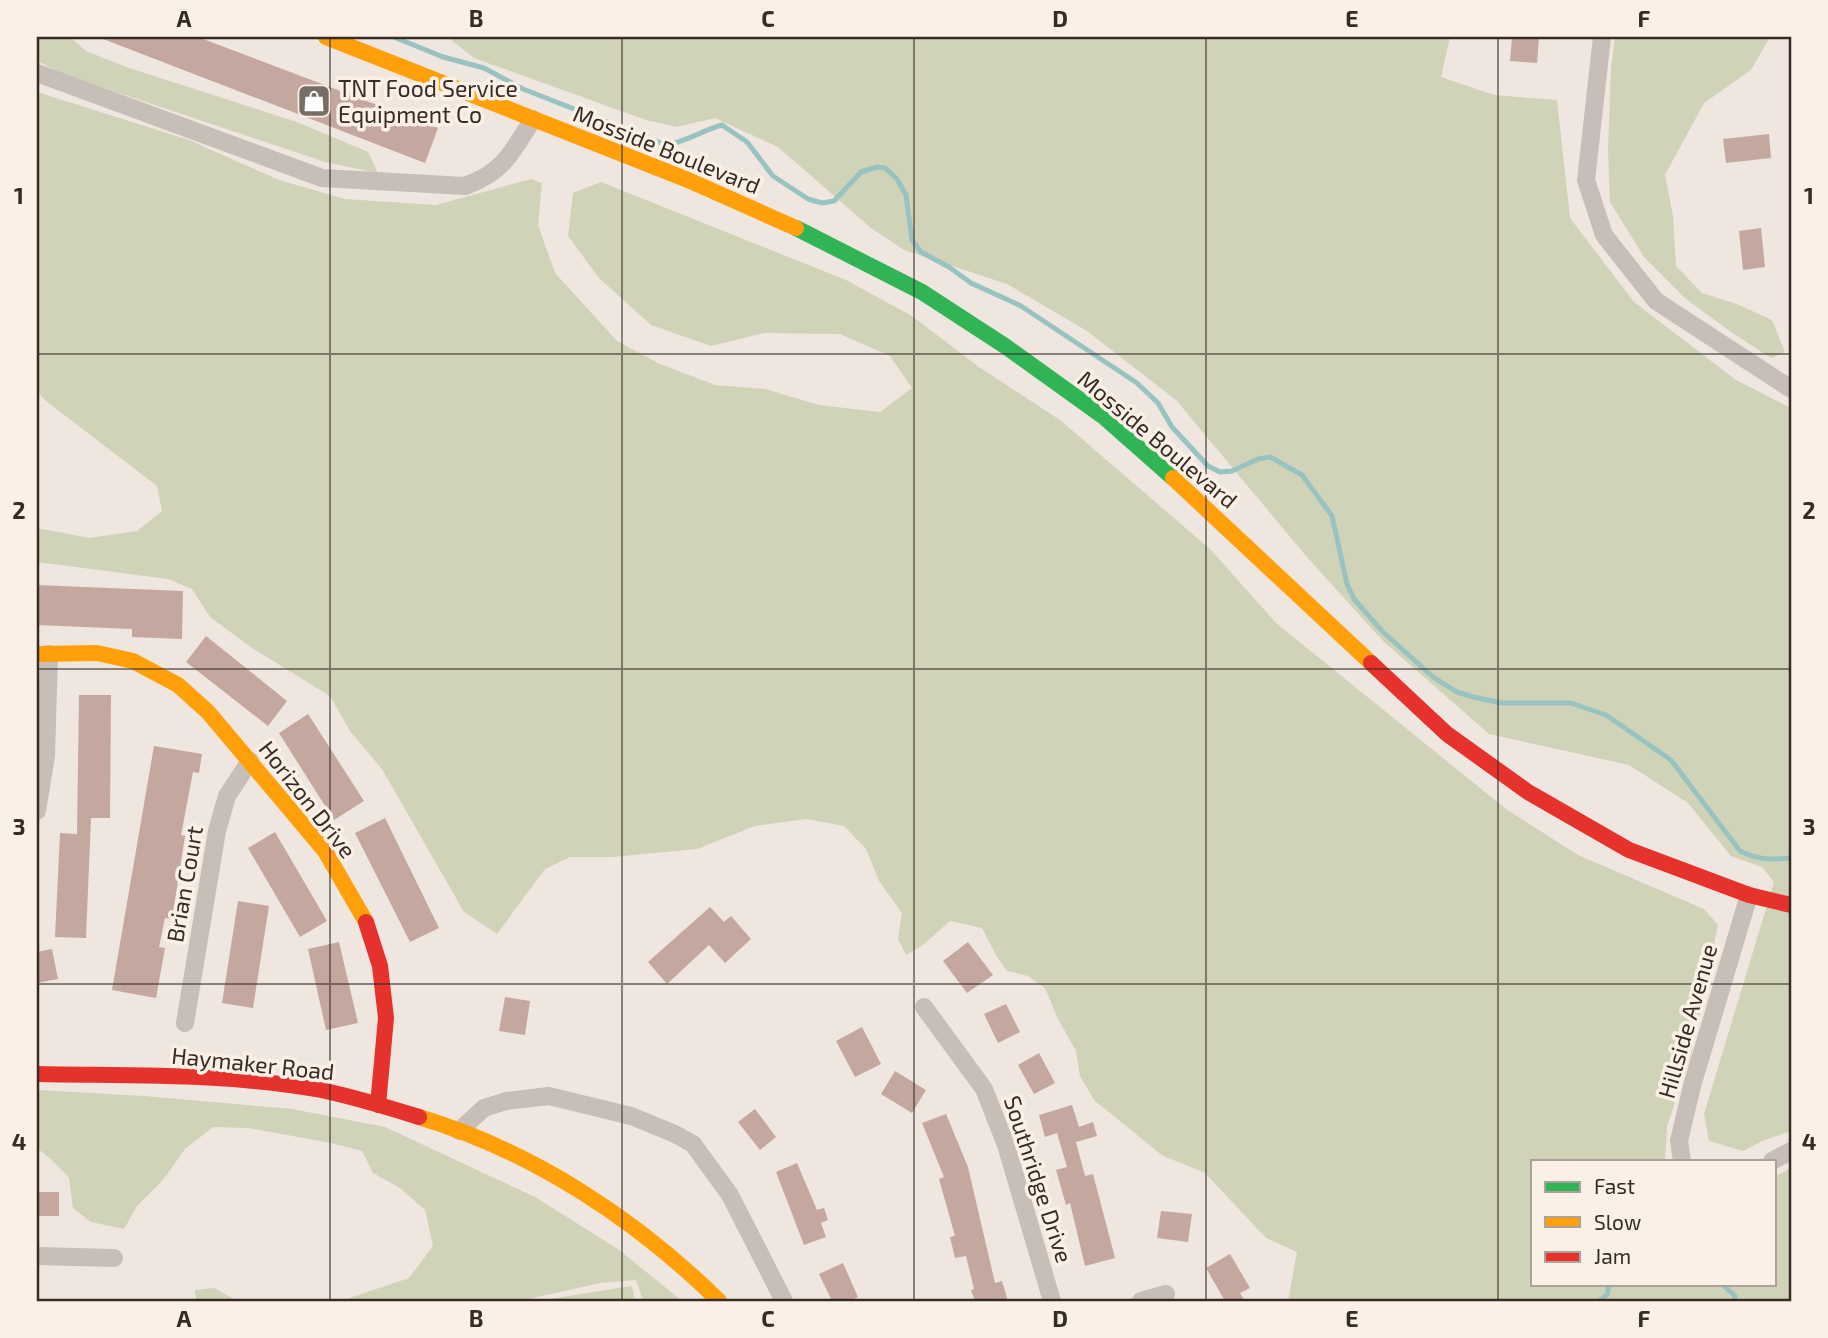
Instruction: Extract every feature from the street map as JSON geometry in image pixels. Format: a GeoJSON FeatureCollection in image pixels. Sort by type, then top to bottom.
{"type":"FeatureCollection","features":[{"type":"Feature","properties":{"kind":"main road","name":"Mosside Boulevard"},"geometry":{"type":"LineString","coordinates":[[326,37],[688,180],[810,233],[922,292],[1005,346],[1104,417],[1179,483],[1447,733],[1528,793],[1629,850],[1749,895],[1791,905]]}},
{"type":"Feature","properties":{"kind":"main road","name":"Horizon Drive"},"geometry":{"type":"LineString","coordinates":[[43,654],[97,653],[133,661],[178,685],[208,712],[325,850],[366,923],[380,966],[386,1018],[378,1105]]}},
{"type":"Feature","properties":{"kind":"main road","name":"Haymaker Road"},"geometry":{"type":"LineString","coordinates":[[37,1074],[228,1079],[314,1089],[460,1130],[572,1187],[636,1230],[719,1301]]}},
{"type":"Feature","properties":{"kind":"street"},"geometry":{"type":"LineString","coordinates":[[1602,37],[1586,180],[1604,235],[1656,301],[1791,390]]}},
{"type":"Feature","properties":{"kind":"street"},"geometry":{"type":"LineString","coordinates":[[37,73],[322,178],[465,186],[482,180],[505,164],[533,119]]}},
{"type":"Feature","properties":{"kind":"street"},"geometry":{"type":"LineString","coordinates":[[37,811],[46,755],[43,654]]}},
{"type":"Feature","properties":{"kind":"street","name":"Brian Court"},"geometry":{"type":"LineString","coordinates":[[185,1023],[217,831],[227,796],[250,761]]}},
{"type":"Feature","properties":{"kind":"street","name":"Hillside Avenue"},"geometry":{"type":"LineString","coordinates":[[1682,1160],[1678,1141],[1749,895]]}},
{"type":"Feature","properties":{"kind":"street","name":"Southridge Drive"},"geometry":{"type":"LineString","coordinates":[[924,1007],[984,1089],[1006,1145],[1052,1301]]}},
{"type":"Feature","properties":{"kind":"street"},"geometry":{"type":"LineString","coordinates":[[460,1130],[484,1108],[506,1101],[550,1096],[631,1116],[675,1134],[693,1144],[730,1195],[784,1301]]}},
{"type":"Feature","properties":{"kind":"street"},"geometry":{"type":"LineString","coordinates":[[1774,1160],[1791,1151]]}},
{"type":"Feature","properties":{"kind":"street"},"geometry":{"type":"LineString","coordinates":[[37,1256],[114,1258]]}},
{"type":"Feature","properties":{"kind":"street"},"geometry":{"type":"LineString","coordinates":[[1141,1301],[1166,1294]]}},
{"type":"Feature","properties":{"kind":"green space"},"geometry":{"type":"Polygon","coordinates":[[[37,37],[70,37],[86,51],[129,68],[297,122],[368,152],[378,173],[325,162],[65,75],[37,61],[37,37]]]}},
{"type":"Feature","properties":{"kind":"green space"},"geometry":{"type":"Polygon","coordinates":[[[450,37],[1450,37],[1441,77],[1494,95],[1557,100],[1570,218],[1634,302],[1736,380],[1791,408],[1791,1131],[1743,1151],[1709,1141],[1704,1114],[1774,882],[1762,867],[1731,856],[1688,803],[1629,765],[1489,734],[1383,641],[1306,556],[1176,400],[1087,331],[1007,284],[904,250],[871,228],[778,147],[715,118],[677,127],[646,120],[474,58],[450,37]]]}},
{"type":"Feature","properties":{"kind":"green space"},"geometry":{"type":"Polygon","coordinates":[[[1615,37],[1770,37],[1751,70],[1704,103],[1665,175],[1673,216],[1676,266],[1702,293],[1737,304],[1772,320],[1785,352],[1771,358],[1686,299],[1644,257],[1610,202],[1608,152],[1611,68],[1615,37]]]}},
{"type":"Feature","properties":{"kind":"green space"},"geometry":{"type":"Polygon","coordinates":[[[37,92],[189,140],[279,180],[345,199],[436,205],[531,179],[542,183],[538,225],[555,273],[617,341],[660,364],[715,385],[765,389],[819,405],[880,412],[912,388],[890,356],[840,334],[764,333],[711,346],[651,325],[599,278],[568,236],[573,193],[601,182],[846,280],[912,316],[979,367],[1060,420],[1210,549],[1276,623],[1506,809],[1578,855],[1704,909],[1718,925],[1691,1056],[1667,1126],[1665,1160],[1531,1160],[1531,1286],[1776,1286],[1776,1176],[1791,1168],[1791,1301],[1288,1301],[1297,1252],[1266,1238],[1204,1172],[1163,1156],[1094,1100],[1080,1076],[1076,1051],[1045,988],[1028,976],[1007,971],[982,928],[950,921],[923,945],[906,955],[898,939],[902,913],[879,881],[866,849],[844,826],[806,819],[755,826],[697,849],[612,857],[570,857],[545,869],[497,934],[464,912],[382,769],[350,731],[330,696],[252,648],[210,617],[192,589],[168,579],[37,562],[37,528],[90,538],[137,531],[162,511],[157,486],[46,401],[37,391],[37,92]]]}},
{"type":"Feature","properties":{"kind":"green space"},"geometry":{"type":"Polygon","coordinates":[[[37,1090],[292,1109],[385,1127],[535,1197],[618,1249],[682,1301],[643,1301],[636,1280],[600,1283],[520,1301],[345,1301],[409,1278],[433,1246],[425,1210],[400,1188],[373,1173],[362,1151],[248,1128],[213,1127],[185,1149],[163,1180],[137,1206],[124,1229],[91,1222],[73,1208],[69,1178],[37,1148],[37,1090]]]}},
{"type":"Feature","properties":{"kind":"green space"},"geometry":{"type":"Polygon","coordinates":[[[632,1286],[635,1301],[536,1301],[632,1286]]]}},
{"type":"Feature","properties":{"kind":"green space"},"geometry":{"type":"Polygon","coordinates":[[[214,1288],[238,1301],[196,1301],[195,1290],[214,1288]]]}},
{"type":"Feature","properties":{"kind":"building","name":"TNT Food Service Equipment Co"},"geometry":{"type":"Polygon","coordinates":[[[98,37],[198,37],[438,128],[425,163],[98,37]]]}},
{"type":"Feature","properties":{"kind":"building"},"geometry":{"type":"Polygon","coordinates":[[[1512,37],[1539,37],[1537,63],[1510,61],[1512,37]]]}},
{"type":"Feature","properties":{"kind":"building"},"geometry":{"type":"Polygon","coordinates":[[[1769,134],[1771,158],[1726,163],[1723,139],[1769,134]]]}},
{"type":"Feature","properties":{"kind":"building"},"geometry":{"type":"Polygon","coordinates":[[[1761,228],[1765,267],[1743,270],[1739,231],[1761,228]]]}},
{"type":"Feature","properties":{"kind":"building"},"geometry":{"type":"Polygon","coordinates":[[[37,585],[183,591],[182,639],[132,637],[132,629],[37,625],[37,585]]]}},
{"type":"Feature","properties":{"kind":"building"},"geometry":{"type":"Polygon","coordinates":[[[206,636],[287,701],[268,726],[186,662],[206,636]]]}},
{"type":"Feature","properties":{"kind":"building"},"geometry":{"type":"Polygon","coordinates":[[[79,695],[111,695],[110,818],[91,818],[86,938],[55,937],[60,833],[77,834],[79,695]]]}},
{"type":"Feature","properties":{"kind":"building"},"geometry":{"type":"Polygon","coordinates":[[[308,714],[364,801],[334,820],[279,733],[308,714]]]}},
{"type":"Feature","properties":{"kind":"building"},"geometry":{"type":"Polygon","coordinates":[[[154,746],[202,754],[199,773],[193,772],[181,835],[185,836],[172,919],[165,918],[159,947],[165,948],[156,998],[112,990],[154,746]]]}},
{"type":"Feature","properties":{"kind":"building"},"geometry":{"type":"Polygon","coordinates":[[[385,818],[439,928],[410,942],[355,833],[385,818]]]}},
{"type":"Feature","properties":{"kind":"building"},"geometry":{"type":"Polygon","coordinates":[[[275,832],[327,921],[300,937],[248,848],[275,832]]]}},
{"type":"Feature","properties":{"kind":"building"},"geometry":{"type":"Polygon","coordinates":[[[238,901],[269,906],[253,1008],[222,1003],[238,901]]]}},
{"type":"Feature","properties":{"kind":"building"},"geometry":{"type":"Polygon","coordinates":[[[710,907],[724,922],[731,916],[751,939],[725,963],[709,945],[667,984],[648,962],[710,907]]]}},
{"type":"Feature","properties":{"kind":"building"},"geometry":{"type":"Polygon","coordinates":[[[339,942],[358,1023],[326,1030],[308,949],[339,942]]]}},
{"type":"Feature","properties":{"kind":"building"},"geometry":{"type":"Polygon","coordinates":[[[968,942],[993,975],[967,993],[943,961],[968,942]]]}},
{"type":"Feature","properties":{"kind":"building"},"geometry":{"type":"Polygon","coordinates":[[[52,949],[58,979],[37,983],[37,952],[52,949]]]}},
{"type":"Feature","properties":{"kind":"building"},"geometry":{"type":"Polygon","coordinates":[[[505,997],[530,1001],[525,1035],[499,1031],[505,997]]]}},
{"type":"Feature","properties":{"kind":"building"},"geometry":{"type":"Polygon","coordinates":[[[1006,1004],[1020,1032],[998,1043],[984,1014],[1006,1004]]]}},
{"type":"Feature","properties":{"kind":"building"},"geometry":{"type":"Polygon","coordinates":[[[862,1027],[881,1064],[855,1077],[836,1041],[862,1027]]]}},
{"type":"Feature","properties":{"kind":"building"},"geometry":{"type":"Polygon","coordinates":[[[1039,1053],[1055,1083],[1034,1094],[1018,1065],[1039,1053]]]}},
{"type":"Feature","properties":{"kind":"building"},"geometry":{"type":"Polygon","coordinates":[[[895,1071],[926,1090],[912,1113],[881,1094],[895,1071]]]}},
{"type":"Feature","properties":{"kind":"building"},"geometry":{"type":"Polygon","coordinates":[[[1072,1105],[1079,1127],[1093,1122],[1097,1136],[1076,1142],[1085,1176],[1093,1174],[1115,1258],[1085,1266],[1070,1203],[1066,1205],[1056,1170],[1067,1167],[1057,1133],[1045,1137],[1039,1115],[1072,1105]]]}},
{"type":"Feature","properties":{"kind":"building"},"geometry":{"type":"Polygon","coordinates":[[[755,1109],[776,1137],[760,1150],[738,1122],[755,1109]]]}},
{"type":"Feature","properties":{"kind":"building"},"geometry":{"type":"Polygon","coordinates":[[[946,1114],[968,1167],[995,1283],[1002,1281],[1008,1301],[975,1301],[966,1256],[955,1258],[950,1237],[955,1236],[939,1179],[944,1177],[922,1123],[946,1114]]]}},
{"type":"Feature","properties":{"kind":"building"},"geometry":{"type":"Polygon","coordinates":[[[797,1163],[817,1210],[824,1208],[828,1220],[821,1223],[826,1237],[804,1245],[776,1172],[797,1163]]]}},
{"type":"Feature","properties":{"kind":"building"},"geometry":{"type":"Polygon","coordinates":[[[37,1192],[59,1192],[59,1216],[37,1216],[37,1192]]]}},
{"type":"Feature","properties":{"kind":"building"},"geometry":{"type":"Polygon","coordinates":[[[1161,1211],[1192,1214],[1188,1242],[1157,1238],[1161,1211]]]}},
{"type":"Feature","properties":{"kind":"building"},"geometry":{"type":"Polygon","coordinates":[[[1230,1254],[1250,1288],[1240,1293],[1245,1301],[1225,1301],[1206,1268],[1230,1254]]]}},
{"type":"Feature","properties":{"kind":"building"},"geometry":{"type":"Polygon","coordinates":[[[843,1263],[858,1297],[850,1301],[832,1301],[819,1274],[843,1263]]]}},
{"type":"Feature","properties":{"kind":"waterway"},"geometry":{"type":"LineString","coordinates":[[394,37],[443,57],[484,68],[523,89],[666,145],[722,125],[747,142],[773,176],[808,199],[822,203],[834,201],[861,172],[877,167],[885,168],[897,179],[906,195],[912,240],[921,252],[971,283],[1021,306],[1137,383],[1158,403],[1172,427],[1208,466],[1220,472],[1232,471],[1258,459],[1270,457],[1302,475],[1332,516],[1347,584],[1354,599],[1382,631],[1433,677],[1457,692],[1473,697],[1502,703],[1571,703],[1606,715],[1671,760],[1740,851],[1765,859],[1791,858]]}},
{"type":"Feature","properties":{"kind":"waterway"},"geometry":{"type":"LineString","coordinates":[[1599,1301],[1607,1295],[1609,1286]]}},
{"type":"Feature","properties":{"kind":"waterway"},"geometry":{"type":"LineString","coordinates":[[1724,1286],[1735,1296],[1735,1301]]}},
{"type":"Feature","properties":{"kind":"traffic: fast"},"geometry":{"type":"LineString","coordinates":[[796,228],[922,292],[1005,346],[1104,417],[1173,478]]}},
{"type":"Feature","properties":{"kind":"traffic: slow"},"geometry":{"type":"LineString","coordinates":[[326,37],[688,180],[796,228]]}},
{"type":"Feature","properties":{"kind":"traffic: slow"},"geometry":{"type":"LineString","coordinates":[[1173,478],[1371,663]]}},
{"type":"Feature","properties":{"kind":"traffic: slow"},"geometry":{"type":"LineString","coordinates":[[37,654],[97,653],[133,661],[178,685],[208,712],[325,851],[366,922]]}},
{"type":"Feature","properties":{"kind":"traffic: slow"},"geometry":{"type":"LineString","coordinates":[[419,1117],[502,1149],[580,1191],[653,1242],[719,1301]]}},
{"type":"Feature","properties":{"kind":"traffic: jam"},"geometry":{"type":"LineString","coordinates":[[1371,663],[1447,734],[1528,792],[1629,850],[1749,895],[1791,905]]}},
{"type":"Feature","properties":{"kind":"traffic: jam"},"geometry":{"type":"LineString","coordinates":[[366,922],[380,966],[386,1018],[378,1105]]}},
{"type":"Feature","properties":{"kind":"traffic: jam"},"geometry":{"type":"LineString","coordinates":[[37,1074],[179,1076],[251,1081],[321,1090],[419,1117]]}},
{"type":"Feature","properties":{"kind":"place","name":"TNT Food Service Equipment Co"},"geometry":{"type":"Point","coordinates":[314,101]}}]}
